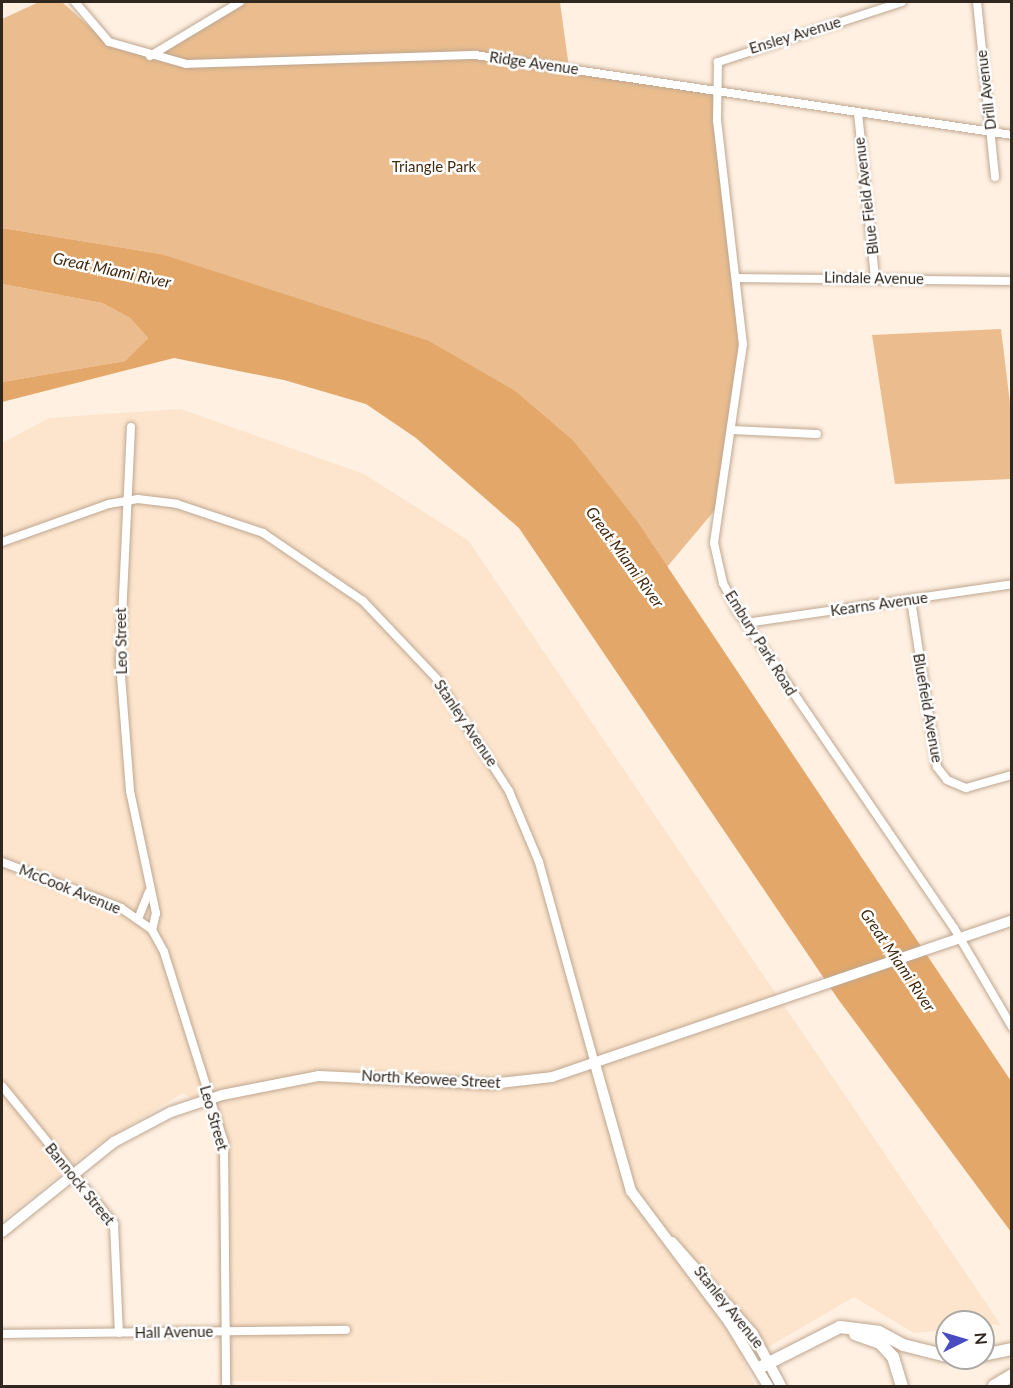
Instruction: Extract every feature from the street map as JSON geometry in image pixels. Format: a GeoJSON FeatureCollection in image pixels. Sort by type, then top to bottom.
{"type":"FeatureCollection","features":[{"type":"Feature","properties":{"kind":"highway"},"geometry":{"type":"LineString","coordinates":[[766,1364],[840,1327],[856,1326],[935,1352]]}},
{"type":"Feature","properties":{"kind":"highway"},"geometry":{"type":"LineString","coordinates":[[766,1364],[830,1337],[864,1335],[893,1357],[902,1386]]}},
{"type":"Feature","properties":{"kind":"highway"},"geometry":{"type":"LineString","coordinates":[[995,1353],[1011,1349]]}},
{"type":"Feature","properties":{"kind":"highway"},"geometry":{"type":"LineString","coordinates":[[994,1386],[1011,1375]]}},
{"type":"Feature","properties":{"kind":"main road","name":"North Keowee Street"},"geometry":{"type":"LineString","coordinates":[[2,1232],[72,1173],[129,1134],[210,1099],[312,1076],[513,1083],[595,1064],[801,995],[1011,920]]}},
{"type":"Feature","properties":{"kind":"main road","name":"Stanley Avenue"},"geometry":{"type":"LineString","coordinates":[[595,1064],[627,1181],[664,1237],[781,1386]]}},
{"type":"Feature","properties":{"kind":"main road","name":"Stanley Avenue"},"geometry":{"type":"LineString","coordinates":[[766,1364],[768,1386]]}},
{"type":"Feature","properties":{"kind":"street","name":"Ridge Avenue"},"geometry":{"type":"LineString","coordinates":[[75,2],[86,19],[109,42],[150,56],[214,66],[466,54],[1011,135]]}},
{"type":"Feature","properties":{"kind":"street"},"geometry":{"type":"LineString","coordinates":[[150,56],[240,2]]}},
{"type":"Feature","properties":{"kind":"street","name":"Ensley Avenue"},"geometry":{"type":"LineString","coordinates":[[715,92],[718,62],[724,58],[902,2]]}},
{"type":"Feature","properties":{"kind":"street","name":"Drill Avenue"},"geometry":{"type":"LineString","coordinates":[[977,2],[995,177]]}},
{"type":"Feature","properties":{"kind":"street","name":"Embury Park Road"},"geometry":{"type":"LineString","coordinates":[[715,92],[743,361],[714,543],[723,583],[746,623],[959,939],[1011,1027]]}},
{"type":"Feature","properties":{"kind":"street","name":"Blue Field Avenue"},"geometry":{"type":"LineString","coordinates":[[858,113],[875,278]]}},
{"type":"Feature","properties":{"kind":"street","name":"Lindale Avenue"},"geometry":{"type":"LineString","coordinates":[[736,278],[1011,280]]}},
{"type":"Feature","properties":{"kind":"street","name":"Leo Street"},"geometry":{"type":"LineString","coordinates":[[131,427],[120,663],[130,791],[148,889],[156,913],[152,930]]}},
{"type":"Feature","properties":{"kind":"street"},"geometry":{"type":"LineString","coordinates":[[731,430],[817,434]]}},
{"type":"Feature","properties":{"kind":"street","name":"Stanley Avenue"},"geometry":{"type":"LineString","coordinates":[[2,542],[67,514],[126,501],[201,509],[286,545],[363,601],[436,678],[491,757],[527,831],[595,1064]]}},
{"type":"Feature","properties":{"kind":"street","name":"Kearns Avenue"},"geometry":{"type":"LineString","coordinates":[[746,623],[1011,584]]}},
{"type":"Feature","properties":{"kind":"street","name":"Bluefield Avenue"},"geometry":{"type":"LineString","coordinates":[[911,600],[937,767],[947,780],[966,788],[1011,775]]}},
{"type":"Feature","properties":{"kind":"street","name":"McCook Avenue"},"geometry":{"type":"LineString","coordinates":[[2,862],[138,918]]}},
{"type":"Feature","properties":{"kind":"street","name":"Leo Street"},"geometry":{"type":"LineString","coordinates":[[148,889],[138,918],[152,930],[168,964],[225,1150],[226,1386]]}},
{"type":"Feature","properties":{"kind":"street","name":"Bannock Street"},"geometry":{"type":"LineString","coordinates":[[2,1086],[117,1232],[119,1333]]}},
{"type":"Feature","properties":{"kind":"street","name":"Hall Avenue"},"geometry":{"type":"LineString","coordinates":[[2,1334],[346,1330]]}},
{"type":"Feature","properties":{"kind":"shaded area"},"geometry":{"type":"Polygon","coordinates":[[[181,409],[364,474],[468,540],[991,1310],[935,1310],[935,1331],[914,1333],[854,1297],[744,1361],[755,1386],[220,1381],[217,1145],[206,1108],[183,1093],[94,1147],[2,1221],[2,443],[49,418],[181,409]]]}},
{"type":"Feature","properties":{"kind":"shaded area"},"geometry":{"type":"Polygon","coordinates":[[[995,1316],[1001,1325],[995,1325],[995,1316]]]}},
{"type":"Feature","properties":{"kind":"green space","name":"Triangle Park"},"geometry":{"type":"Polygon","coordinates":[[[39,2],[62,2],[101,37],[150,56],[240,2],[560,2],[569,68],[715,92],[742,334],[715,510],[667,567],[573,440],[517,392],[161,254],[2,228],[2,19],[39,2]]]}},
{"type":"Feature","properties":{"kind":"green space"},"geometry":{"type":"Polygon","coordinates":[[[2,284],[102,303],[130,318],[148,338],[125,361],[2,382],[2,284]]]}},
{"type":"Feature","properties":{"kind":"green space"},"geometry":{"type":"Polygon","coordinates":[[[1001,329],[1011,411],[1011,479],[895,484],[872,335],[1001,329]]]}},
{"type":"Feature","properties":{"kind":"water","name":"Great Miami River"},"geometry":{"type":"Polygon","coordinates":[[[2,228],[161,254],[429,341],[517,392],[573,440],[637,521],[1011,1081],[1011,1232],[838,999],[519,528],[416,438],[366,404],[284,380],[174,358],[2,402],[2,382],[125,361],[148,338],[130,318],[102,303],[2,284],[2,228]]]}}]}
